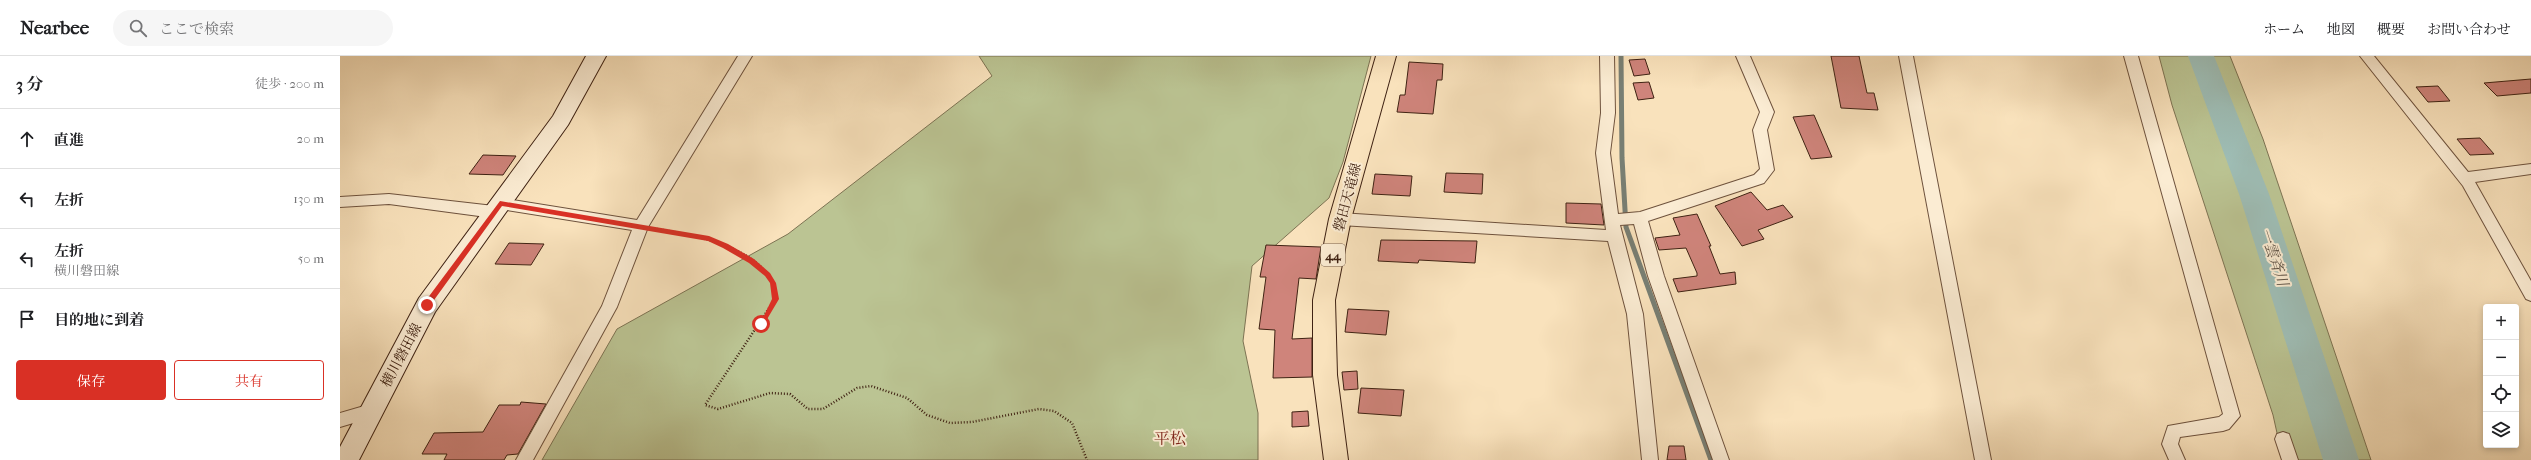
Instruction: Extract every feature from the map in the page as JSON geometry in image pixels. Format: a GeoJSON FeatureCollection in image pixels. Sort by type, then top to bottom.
{"type":"FeatureCollection","features":[{"type":"Feature","properties":{"kind":"main road","name":"横川磐田線"},"geometry":{"type":"LineString","coordinates":[[346,460],[427,305],[561,120],[596,56]]}},
{"type":"Feature","properties":{"kind":"main road","name":"磐田天竜線"},"geometry":{"type":"LineString","coordinates":[[1336,460],[1325,375],[1324,300],[1340,219],[1386,56]]}},
{"type":"Feature","properties":{"kind":"street"},"geometry":{"type":"LineString","coordinates":[[524,460],[609,307],[641,226],[745,56]]}},
{"type":"Feature","properties":{"kind":"street"},"geometry":{"type":"LineString","coordinates":[[1607,56],[1608,113],[1603,153],[1614,236],[1635,314],[1650,460]]}},
{"type":"Feature","properties":{"kind":"street"},"geometry":{"type":"LineString","coordinates":[[1612,220],[1640,218],[1759,179],[1767,170],[1760,130],[1767,112],[1743,56]]}},
{"type":"Feature","properties":{"kind":"street"},"geometry":{"type":"LineString","coordinates":[[1906,56],[1982,460]]}},
{"type":"Feature","properties":{"kind":"street"},"geometry":{"type":"LineString","coordinates":[[2131,56],[2196,293],[2232,416],[2223,424],[2174,431],[2170,444],[2177,460]]}},
{"type":"Feature","properties":{"kind":"street"},"geometry":{"type":"LineString","coordinates":[[2367,56],[2464,178],[2531,295]]}},
{"type":"Feature","properties":{"kind":"street"},"geometry":{"type":"LineString","coordinates":[[2464,178],[2531,169]]}},
{"type":"Feature","properties":{"kind":"street"},"geometry":{"type":"LineString","coordinates":[[340,202],[388,199],[497,208],[641,226]]}},
{"type":"Feature","properties":{"kind":"street"},"geometry":{"type":"LineString","coordinates":[[1640,218],[1656,276],[1721,460]]}},
{"type":"Feature","properties":{"kind":"street"},"geometry":{"type":"LineString","coordinates":[[1340,219],[1614,236]]}},
{"type":"Feature","properties":{"kind":"street"},"geometry":{"type":"LineString","coordinates":[[340,420],[372,411]]}},
{"type":"Feature","properties":{"kind":"street"},"geometry":{"type":"LineString","coordinates":[[2283,439],[2290,460]]}},
{"type":"Feature","properties":{"kind":"path"},"geometry":{"type":"LineString","coordinates":[[641,226],[709,239],[751,261],[768,274],[773,283],[775,299],[705,405],[718,410],[770,392],[790,394],[808,409],[823,409],[857,388],[871,386],[907,398],[927,415],[950,423],[972,422],[1039,408],[1054,410],[1072,423],[1087,460]]}},
{"type":"Feature","properties":{"kind":"green space"},"geometry":{"type":"Polygon","coordinates":[[[979,56],[1371,56],[1343,162],[1329,198],[1252,266],[1243,341],[1258,413],[1258,460],[542,460],[617,329],[788,234],[992,76],[979,56]]]}},
{"type":"Feature","properties":{"kind":"green space"},"geometry":{"type":"Polygon","coordinates":[[[2159,56],[2230,56],[2263,139],[2371,460],[2283,460],[2273,415],[2172,105],[2159,56]]]}},
{"type":"Feature","properties":{"kind":"building"},"geometry":{"type":"Polygon","coordinates":[[[1831,56],[1859,56],[1867,93],[1874,93],[1878,110],[1841,108],[1831,56]]]}},
{"type":"Feature","properties":{"kind":"building"},"geometry":{"type":"Polygon","coordinates":[[[1645,59],[1650,74],[1634,76],[1629,60],[1645,59]]]}},
{"type":"Feature","properties":{"kind":"building"},"geometry":{"type":"Polygon","coordinates":[[[1409,62],[1443,64],[1442,80],[1437,80],[1433,114],[1397,112],[1400,95],[1405,95],[1409,62]]]}},
{"type":"Feature","properties":{"kind":"building"},"geometry":{"type":"Polygon","coordinates":[[[2531,79],[2531,93],[2497,96],[2484,83],[2531,79]]]}},
{"type":"Feature","properties":{"kind":"building"},"geometry":{"type":"Polygon","coordinates":[[[1649,82],[1654,98],[1638,100],[1633,83],[1649,82]]]}},
{"type":"Feature","properties":{"kind":"building"},"geometry":{"type":"Polygon","coordinates":[[[2438,86],[2450,101],[2428,102],[2416,87],[2438,86]]]}},
{"type":"Feature","properties":{"kind":"building"},"geometry":{"type":"Polygon","coordinates":[[[1814,115],[1832,157],[1811,159],[1793,117],[1814,115]]]}},
{"type":"Feature","properties":{"kind":"building"},"geometry":{"type":"Polygon","coordinates":[[[2480,138],[2494,154],[2470,155],[2457,139],[2480,138]]]}},
{"type":"Feature","properties":{"kind":"building"},"geometry":{"type":"Polygon","coordinates":[[[483,155],[516,156],[503,175],[469,174],[483,155]]]}},
{"type":"Feature","properties":{"kind":"building"},"geometry":{"type":"Polygon","coordinates":[[[1446,173],[1483,174],[1482,194],[1444,192],[1446,173]]]}},
{"type":"Feature","properties":{"kind":"building"},"geometry":{"type":"Polygon","coordinates":[[[1375,174],[1412,176],[1410,196],[1372,194],[1375,174]]]}},
{"type":"Feature","properties":{"kind":"building"},"geometry":{"type":"Polygon","coordinates":[[[1751,192],[1767,210],[1783,205],[1793,217],[1758,230],[1764,239],[1742,246],[1715,206],[1751,192]]]}},
{"type":"Feature","properties":{"kind":"building"},"geometry":{"type":"Polygon","coordinates":[[[1566,203],[1601,204],[1604,225],[1566,223],[1566,203]]]}},
{"type":"Feature","properties":{"kind":"building"},"geometry":{"type":"Polygon","coordinates":[[[1697,214],[1711,246],[1709,246],[1720,274],[1735,272],[1736,284],[1678,292],[1673,279],[1697,276],[1697,273],[1686,248],[1659,250],[1655,238],[1680,235],[1673,218],[1697,214]]]}},
{"type":"Feature","properties":{"kind":"building"},"geometry":{"type":"Polygon","coordinates":[[[1381,240],[1477,241],[1475,263],[1419,260],[1418,263],[1378,261],[1381,240]]]}},
{"type":"Feature","properties":{"kind":"building"},"geometry":{"type":"Polygon","coordinates":[[[509,243],[544,244],[531,265],[495,264],[509,243]]]}},
{"type":"Feature","properties":{"kind":"building"},"geometry":{"type":"Polygon","coordinates":[[[1266,245],[1321,247],[1316,279],[1299,278],[1292,339],[1312,338],[1312,377],[1273,378],[1275,330],[1259,329],[1266,277],[1260,277],[1266,245]]]}},
{"type":"Feature","properties":{"kind":"building"},"geometry":{"type":"Polygon","coordinates":[[[1348,309],[1389,311],[1386,335],[1345,332],[1348,309]]]}},
{"type":"Feature","properties":{"kind":"building"},"geometry":{"type":"Polygon","coordinates":[[[1357,371],[1358,389],[1344,390],[1342,372],[1357,371]]]}},
{"type":"Feature","properties":{"kind":"building"},"geometry":{"type":"Polygon","coordinates":[[[1361,388],[1404,390],[1401,416],[1358,413],[1361,388]]]}},
{"type":"Feature","properties":{"kind":"building"},"geometry":{"type":"Polygon","coordinates":[[[521,402],[546,404],[518,454],[507,455],[504,460],[444,460],[447,454],[422,454],[434,433],[483,432],[499,405],[520,405],[521,402]]]}},
{"type":"Feature","properties":{"kind":"building"},"geometry":{"type":"Polygon","coordinates":[[[1308,411],[1309,426],[1292,427],[1292,412],[1308,411]]]}},
{"type":"Feature","properties":{"kind":"building"},"geometry":{"type":"Polygon","coordinates":[[[1669,446],[1684,446],[1686,460],[1667,460],[1669,446]]]}},
{"type":"Feature","properties":{"kind":"waterway"},"geometry":{"type":"LineString","coordinates":[[1621,56],[1622,158],[1626,227],[1711,460]]}},
{"type":"Feature","properties":{"kind":"waterway","name":"一雲斉川"},"geometry":{"type":"LineString","coordinates":[[2201,56],[2254,194],[2341,460]]}},
{"type":"Feature","properties":{"kind":"district","name":"平松"},"geometry":{"type":"Point","coordinates":[1170,438]}},
{"type":"Feature","properties":{"kind":"route"},"geometry":{"type":"LineString","coordinates":[[427,305],[500,204],[641,226],[709,239],[725,246],[751,261],[768,274],[773,283],[775,299],[761,324]]}}]}
